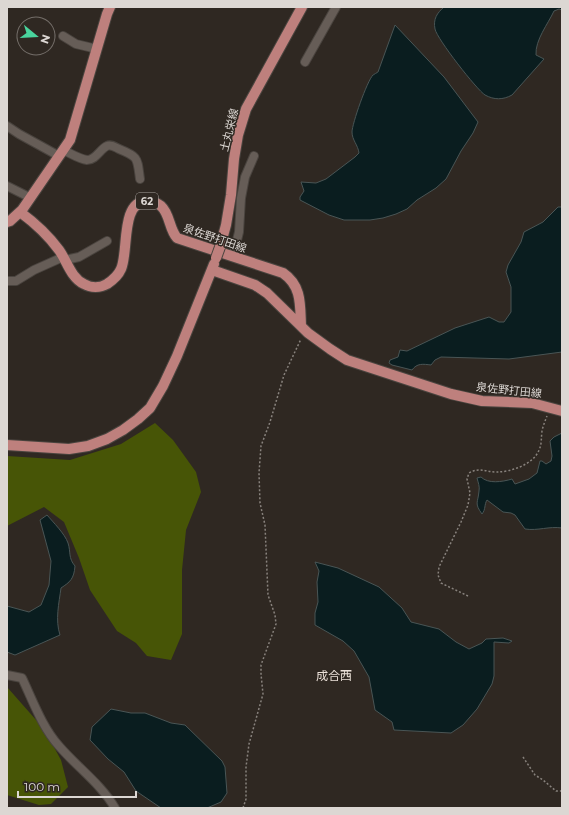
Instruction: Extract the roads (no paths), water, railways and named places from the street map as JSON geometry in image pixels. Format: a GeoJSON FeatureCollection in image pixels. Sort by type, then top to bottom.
{"type":"FeatureCollection","features":[{"type":"Feature","properties":{"kind":"main road"},"geometry":{"type":"LineString","coordinates":[[7,222],[20,212],[31,198],[70,140],[110,7]]}},
{"type":"Feature","properties":{"kind":"main road","name":"土丸栄線"},"geometry":{"type":"LineString","coordinates":[[212,270],[226,225],[238,135],[246,109],[302,7]]}},
{"type":"Feature","properties":{"kind":"main road","name":"泉佐野打田線"},"geometry":{"type":"LineString","coordinates":[[20,212],[39,226],[64,258],[74,276],[83,284],[93,287],[101,287],[116,277],[122,269],[130,215],[136,204],[144,201],[153,201],[161,206],[166,213],[172,232],[177,238],[211,251],[233,256],[283,273],[290,278],[296,285],[303,328]]}},
{"type":"Feature","properties":{"kind":"main road"},"geometry":{"type":"LineString","coordinates":[[7,445],[69,449],[88,446],[108,439],[123,430],[150,408],[163,386],[177,356],[212,270]]}},
{"type":"Feature","properties":{"kind":"main road","name":"泉佐野打田線"},"geometry":{"type":"LineString","coordinates":[[212,270],[255,285],[267,293],[303,328],[347,360],[451,394],[482,401],[532,403],[562,411]]}},
{"type":"Feature","properties":{"kind":"street"},"geometry":{"type":"LineString","coordinates":[[305,62],[336,7]]}},
{"type":"Feature","properties":{"kind":"street"},"geometry":{"type":"LineString","coordinates":[[63,36],[76,44],[97,49]]}},
{"type":"Feature","properties":{"kind":"street"},"geometry":{"type":"LineString","coordinates":[[7,126],[19,134],[61,153],[86,160],[93,158],[106,146],[110,145],[133,154],[136,158],[140,179]]}},
{"type":"Feature","properties":{"kind":"street"},"geometry":{"type":"LineString","coordinates":[[233,256],[239,232],[241,198],[245,177],[254,156]]}},
{"type":"Feature","properties":{"kind":"street"},"geometry":{"type":"LineString","coordinates":[[7,186],[31,198]]}},
{"type":"Feature","properties":{"kind":"street"},"geometry":{"type":"LineString","coordinates":[[7,281],[16,280],[34,270],[64,258],[79,257],[107,241]]}},
{"type":"Feature","properties":{"kind":"street"},"geometry":{"type":"LineString","coordinates":[[7,675],[22,678],[51,736],[58,746],[96,783],[111,800],[115,808]]}},
{"type":"Feature","properties":{"kind":"district","name":"成合西"},"geometry":{"type":"Point","coordinates":[334,676]}}]}
